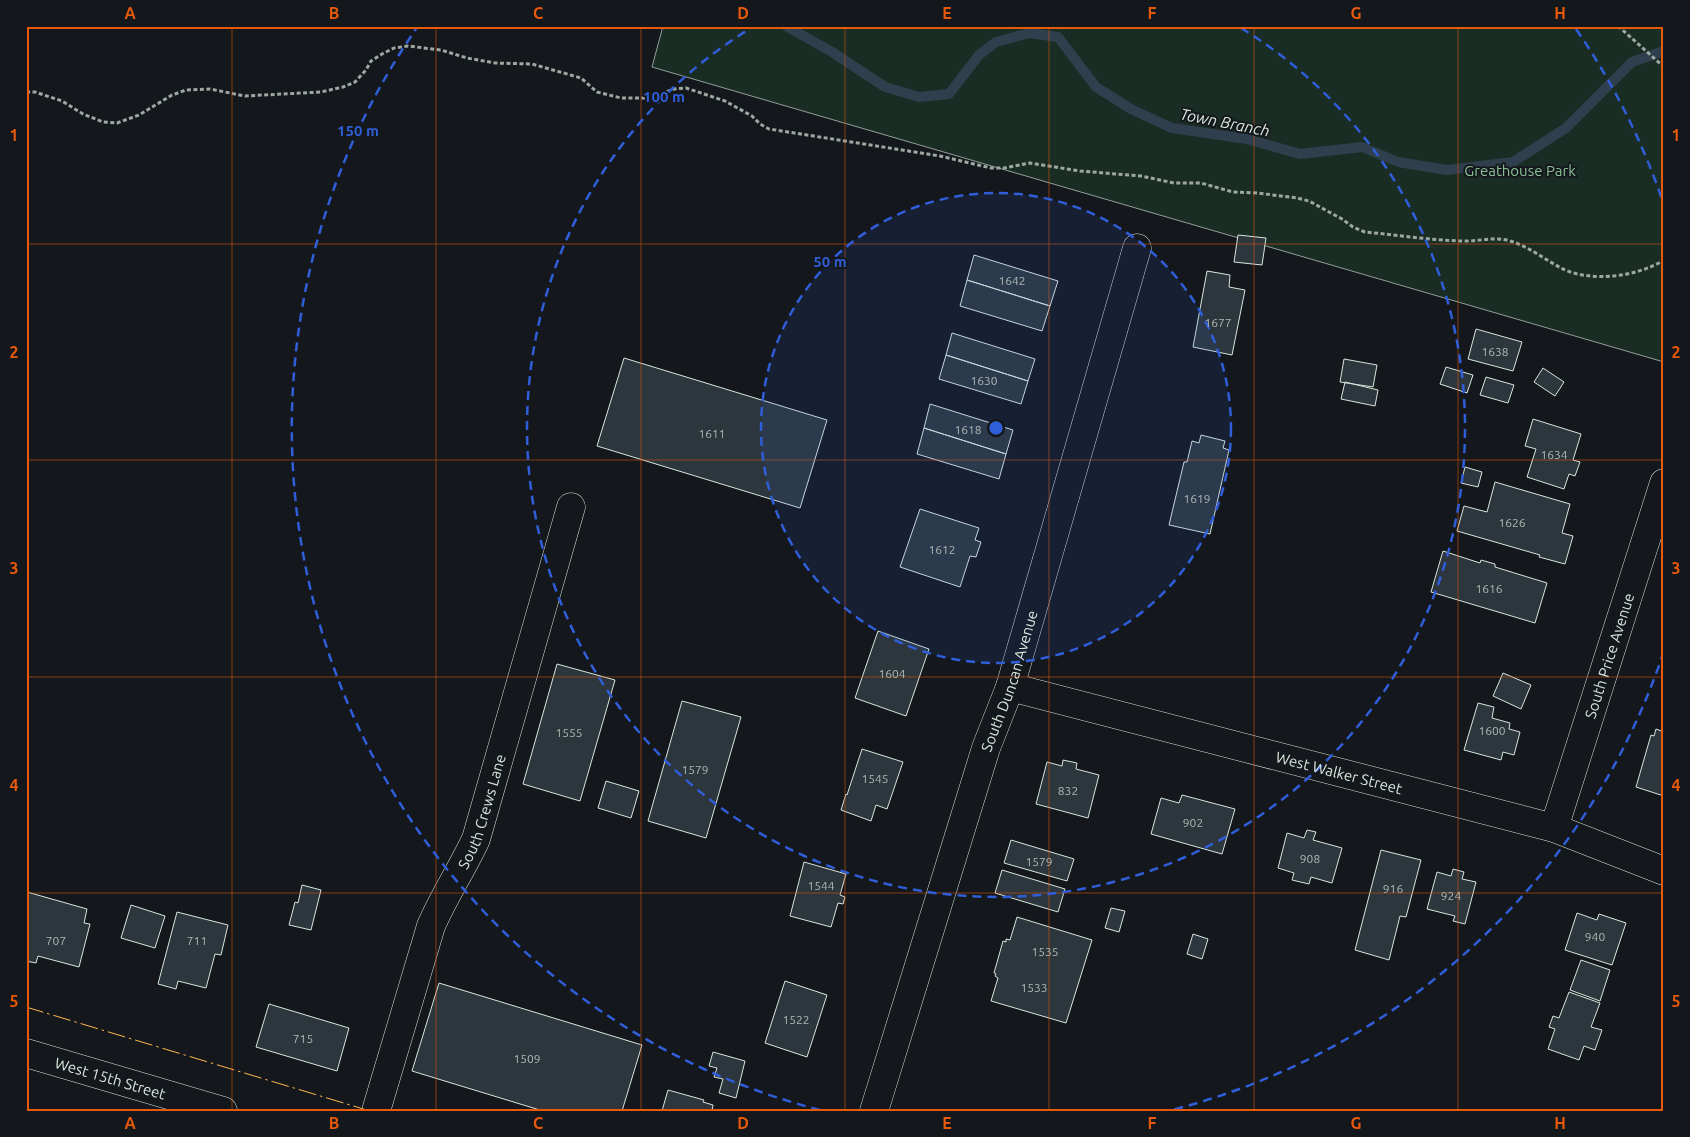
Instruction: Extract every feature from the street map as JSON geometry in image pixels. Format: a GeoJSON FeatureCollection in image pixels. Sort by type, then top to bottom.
{"type":"FeatureCollection","features":[{"type":"Feature","properties":{"kind":"street","name":"South Duncan Avenue"},"geometry":{"type":"LineString","coordinates":[[874,1111],[986,748],[1010,687],[1137,248]]}},
{"type":"Feature","properties":{"kind":"street","name":"South Price Avenue"},"geometry":{"type":"LineString","coordinates":[[1554,828],[1664,483]]}},
{"type":"Feature","properties":{"kind":"street","name":"South Crews Lane"},"geometry":{"type":"LineString","coordinates":[[376,1111],[431,926],[442,901],[464,865],[476,839],[571,507]]}},
{"type":"Feature","properties":{"kind":"street","name":"West Walker Street"},"geometry":{"type":"LineString","coordinates":[[1010,687],[1554,828],[1664,871]]}},
{"type":"Feature","properties":{"kind":"street","name":"West 15th Street"},"geometry":{"type":"LineString","coordinates":[[26,1053],[224,1111]]}},
{"type":"Feature","properties":{"kind":"path"},"geometry":{"type":"LineString","coordinates":[[1618,26],[1664,68]]}},
{"type":"Feature","properties":{"kind":"path"},"geometry":{"type":"LineString","coordinates":[[26,92],[35,92],[62,101],[83,114],[102,122],[117,123],[138,115],[172,95],[186,90],[210,89],[245,96],[321,92],[343,88],[355,82],[371,61],[394,48],[408,46],[441,50],[467,58],[495,63],[532,64],[581,78],[597,92],[621,98],[648,98],[674,89],[686,88],[725,101],[752,116],[769,129],[940,156],[991,168],[1004,168],[1030,163],[1080,171],[1141,176],[1174,183],[1201,183],[1233,192],[1297,198],[1309,201],[1365,232],[1462,241],[1490,239],[1510,241],[1563,269],[1586,275],[1608,277],[1642,271],[1664,260]]}},
{"type":"Feature","properties":{"kind":"green space","name":"Greathouse Park"},"geometry":{"type":"Polygon","coordinates":[[[663,26],[1664,26],[1664,362],[652,67],[663,26]]]}},
{"type":"Feature","properties":{"kind":"building"},"geometry":{"type":"Polygon","coordinates":[[[1238,235],[1266,238],[1262,265],[1234,262],[1238,235]]]}},
{"type":"Feature","properties":{"kind":"building"},"geometry":{"type":"Polygon","coordinates":[[[974,255],[1058,281],[1050,306],[967,280],[974,255]]]}},
{"type":"Feature","properties":{"kind":"building"},"geometry":{"type":"Polygon","coordinates":[[[1207,271],[1230,275],[1229,287],[1245,290],[1232,355],[1193,347],[1207,271]]]}},
{"type":"Feature","properties":{"kind":"building"},"geometry":{"type":"Polygon","coordinates":[[[967,280],[1050,306],[1042,331],[960,306],[967,280]]]}},
{"type":"Feature","properties":{"kind":"building"},"geometry":{"type":"Polygon","coordinates":[[[1476,329],[1522,342],[1513,371],[1468,359],[1476,329]]]}},
{"type":"Feature","properties":{"kind":"building"},"geometry":{"type":"Polygon","coordinates":[[[952,333],[1035,359],[1028,381],[946,355],[952,333]]]}},
{"type":"Feature","properties":{"kind":"building"},"geometry":{"type":"Polygon","coordinates":[[[946,355],[1028,381],[1021,404],[939,379],[946,355]]]}},
{"type":"Feature","properties":{"kind":"building"},"geometry":{"type":"Polygon","coordinates":[[[624,358],[827,420],[800,508],[597,446],[624,358]]]}},
{"type":"Feature","properties":{"kind":"building"},"geometry":{"type":"Polygon","coordinates":[[[1344,359],[1377,365],[1373,387],[1340,382],[1344,359]]]}},
{"type":"Feature","properties":{"kind":"building"},"geometry":{"type":"Polygon","coordinates":[[[1446,367],[1473,375],[1467,393],[1440,384],[1446,367]]]}},
{"type":"Feature","properties":{"kind":"building"},"geometry":{"type":"Polygon","coordinates":[[[1543,368],[1564,382],[1555,396],[1534,382],[1543,368]]]}},
{"type":"Feature","properties":{"kind":"building"},"geometry":{"type":"Polygon","coordinates":[[[1486,377],[1514,385],[1508,403],[1480,395],[1486,377]]]}},
{"type":"Feature","properties":{"kind":"building"},"geometry":{"type":"Polygon","coordinates":[[[1345,382],[1378,390],[1375,406],[1341,399],[1345,382]]]}},
{"type":"Feature","properties":{"kind":"building"},"geometry":{"type":"Polygon","coordinates":[[[930,404],[1013,430],[1006,454],[924,428],[930,404]]]}},
{"type":"Feature","properties":{"kind":"building"},"geometry":{"type":"Polygon","coordinates":[[[1533,419],[1581,434],[1573,460],[1580,462],[1575,476],[1569,474],[1564,489],[1527,477],[1536,449],[1525,446],[1533,419]]]}},
{"type":"Feature","properties":{"kind":"building"},"geometry":{"type":"Polygon","coordinates":[[[924,428],[1006,454],[999,479],[917,454],[924,428]]]}},
{"type":"Feature","properties":{"kind":"building"},"geometry":{"type":"Polygon","coordinates":[[[1201,435],[1225,441],[1223,448],[1229,450],[1210,534],[1169,525],[1184,462],[1187,462],[1192,441],[1199,443],[1201,435]]]}},
{"type":"Feature","properties":{"kind":"building"},"geometry":{"type":"Polygon","coordinates":[[[1465,467],[1482,472],[1478,487],[1461,483],[1465,467]]]}},
{"type":"Feature","properties":{"kind":"building"},"geometry":{"type":"Polygon","coordinates":[[[1495,482],[1570,504],[1562,533],[1573,536],[1565,564],[1457,531],[1464,506],[1487,512],[1495,482]]]}},
{"type":"Feature","properties":{"kind":"building"},"geometry":{"type":"Polygon","coordinates":[[[920,509],[979,528],[975,540],[981,542],[976,557],[970,556],[960,587],[900,567],[920,509]]]}},
{"type":"Feature","properties":{"kind":"building"},"geometry":{"type":"Polygon","coordinates":[[[1443,551],[1480,563],[1481,560],[1495,564],[1495,567],[1547,583],[1535,623],[1431,592],[1443,551]]]}},
{"type":"Feature","properties":{"kind":"building"},"geometry":{"type":"Polygon","coordinates":[[[878,631],[929,649],[906,716],[855,698],[878,631]]]}},
{"type":"Feature","properties":{"kind":"building"},"geometry":{"type":"Polygon","coordinates":[[[557,664],[615,680],[580,801],[523,784],[557,664]]]}},
{"type":"Feature","properties":{"kind":"building"},"geometry":{"type":"Polygon","coordinates":[[[1503,673],[1531,685],[1521,709],[1493,696],[1503,673]]]}},
{"type":"Feature","properties":{"kind":"building"},"geometry":{"type":"Polygon","coordinates":[[[682,701],[741,717],[706,838],[648,821],[682,701]]]}},
{"type":"Feature","properties":{"kind":"building"},"geometry":{"type":"Polygon","coordinates":[[[1478,703],[1494,707],[1492,718],[1510,723],[1509,729],[1520,732],[1514,755],[1503,752],[1501,760],[1464,750],[1478,703]]]}},
{"type":"Feature","properties":{"kind":"building"},"geometry":{"type":"Polygon","coordinates":[[[1656,729],[1664,732],[1664,796],[1636,787],[1651,735],[1654,736],[1656,729]]]}},
{"type":"Feature","properties":{"kind":"building"},"geometry":{"type":"Polygon","coordinates":[[[862,749],[903,762],[887,809],[876,805],[871,821],[841,810],[862,749]]]}},
{"type":"Feature","properties":{"kind":"building"},"geometry":{"type":"Polygon","coordinates":[[[1063,760],[1077,763],[1076,769],[1099,775],[1088,818],[1036,804],[1047,762],[1062,766],[1063,760]]]}},
{"type":"Feature","properties":{"kind":"building"},"geometry":{"type":"Polygon","coordinates":[[[606,781],[639,791],[631,818],[598,808],[606,781]]]}},
{"type":"Feature","properties":{"kind":"building"},"geometry":{"type":"Polygon","coordinates":[[[1182,795],[1235,809],[1222,854],[1151,834],[1161,798],[1179,803],[1182,795]]]}},
{"type":"Feature","properties":{"kind":"building"},"geometry":{"type":"Polygon","coordinates":[[[1307,830],[1316,832],[1313,840],[1342,848],[1332,883],[1311,877],[1309,884],[1292,880],[1294,873],[1278,868],[1287,833],[1304,838],[1307,830]]]}},
{"type":"Feature","properties":{"kind":"building"},"geometry":{"type":"Polygon","coordinates":[[[1011,840],[1074,859],[1067,881],[1004,863],[1011,840]]]}},
{"type":"Feature","properties":{"kind":"building"},"geometry":{"type":"Polygon","coordinates":[[[1381,850],[1421,860],[1406,917],[1400,916],[1389,960],[1355,950],[1381,850]]]}},
{"type":"Feature","properties":{"kind":"building"},"geometry":{"type":"Polygon","coordinates":[[[804,862],[846,874],[840,895],[845,897],[843,904],[838,903],[831,927],[790,916],[804,862]]]}},
{"type":"Feature","properties":{"kind":"building"},"geometry":{"type":"Polygon","coordinates":[[[1453,869],[1464,872],[1462,879],[1476,882],[1465,924],[1453,921],[1455,916],[1427,909],[1437,872],[1451,876],[1453,869]]]}},
{"type":"Feature","properties":{"kind":"building"},"geometry":{"type":"Polygon","coordinates":[[[1002,870],[1065,889],[1058,912],[995,893],[1002,870]]]}},
{"type":"Feature","properties":{"kind":"building"},"geometry":{"type":"Polygon","coordinates":[[[302,885],[321,890],[311,930],[289,925],[295,902],[298,903],[302,885]]]}},
{"type":"Feature","properties":{"kind":"building"},"geometry":{"type":"Polygon","coordinates":[[[27,892],[87,909],[84,923],[90,924],[79,967],[38,956],[36,963],[26,961],[27,892]]]}},
{"type":"Feature","properties":{"kind":"building"},"geometry":{"type":"Polygon","coordinates":[[[131,905],[165,916],[155,948],[121,938],[131,905]]]}},
{"type":"Feature","properties":{"kind":"building"},"geometry":{"type":"Polygon","coordinates":[[[1111,908],[1125,911],[1119,932],[1105,928],[1111,908]]]}},
{"type":"Feature","properties":{"kind":"building"},"geometry":{"type":"Polygon","coordinates":[[[177,912],[228,925],[221,955],[215,954],[206,988],[178,981],[176,989],[158,984],[177,912]]]}},
{"type":"Feature","properties":{"kind":"building"},"geometry":{"type":"Polygon","coordinates":[[[1577,913],[1597,920],[1599,914],[1626,923],[1612,965],[1565,950],[1577,913]]]}},
{"type":"Feature","properties":{"kind":"building"},"geometry":{"type":"Polygon","coordinates":[[[1017,917],[1092,940],[1066,1023],[991,1001],[998,978],[994,973],[1003,941],[1006,942],[1006,939],[1010,940],[1017,917]]]}},
{"type":"Feature","properties":{"kind":"building"},"geometry":{"type":"Polygon","coordinates":[[[1193,934],[1208,939],[1202,959],[1187,954],[1193,934]]]}},
{"type":"Feature","properties":{"kind":"building"},"geometry":{"type":"Polygon","coordinates":[[[1581,960],[1610,970],[1600,1001],[1570,990],[1581,960]]]}},
{"type":"Feature","properties":{"kind":"building"},"geometry":{"type":"Polygon","coordinates":[[[785,981],[827,995],[807,1057],[765,1043],[785,981]]]}},
{"type":"Feature","properties":{"kind":"building"},"geometry":{"type":"Polygon","coordinates":[[[439,983],[642,1045],[622,1111],[543,1111],[412,1071],[439,983]]]}},
{"type":"Feature","properties":{"kind":"building"},"geometry":{"type":"Polygon","coordinates":[[[1569,992],[1600,1003],[1591,1027],[1602,1030],[1595,1050],[1584,1046],[1579,1060],[1548,1049],[1555,1029],[1549,1027],[1553,1016],[1559,1018],[1569,992]]]}},
{"type":"Feature","properties":{"kind":"building"},"geometry":{"type":"Polygon","coordinates":[[[269,1004],[349,1028],[337,1071],[256,1047],[269,1004]]]}},
{"type":"Feature","properties":{"kind":"building"},"geometry":{"type":"Polygon","coordinates":[[[713,1052],[745,1061],[736,1098],[719,1093],[723,1079],[714,1077],[717,1068],[709,1066],[713,1052]]]}},
{"type":"Feature","properties":{"kind":"building"},"geometry":{"type":"Polygon","coordinates":[[[668,1090],[704,1100],[703,1102],[713,1105],[712,1111],[662,1111],[668,1090]]]}},
{"type":"Feature","properties":{"kind":"waterway","name":"Town Branch"},"geometry":{"type":"LineString","coordinates":[[786,26],[832,52],[885,87],[919,97],[949,94],[979,55],[996,42],[1029,33],[1058,37],[1096,87],[1131,109],[1172,128],[1247,139],[1300,154],[1362,147],[1398,162],[1447,170],[1513,162],[1566,128],[1632,62],[1664,51]]}},
{"type":"Feature","properties":{"kind":"power"},"geometry":{"type":"LineString","coordinates":[[26,1007],[370,1111]]}}]}
